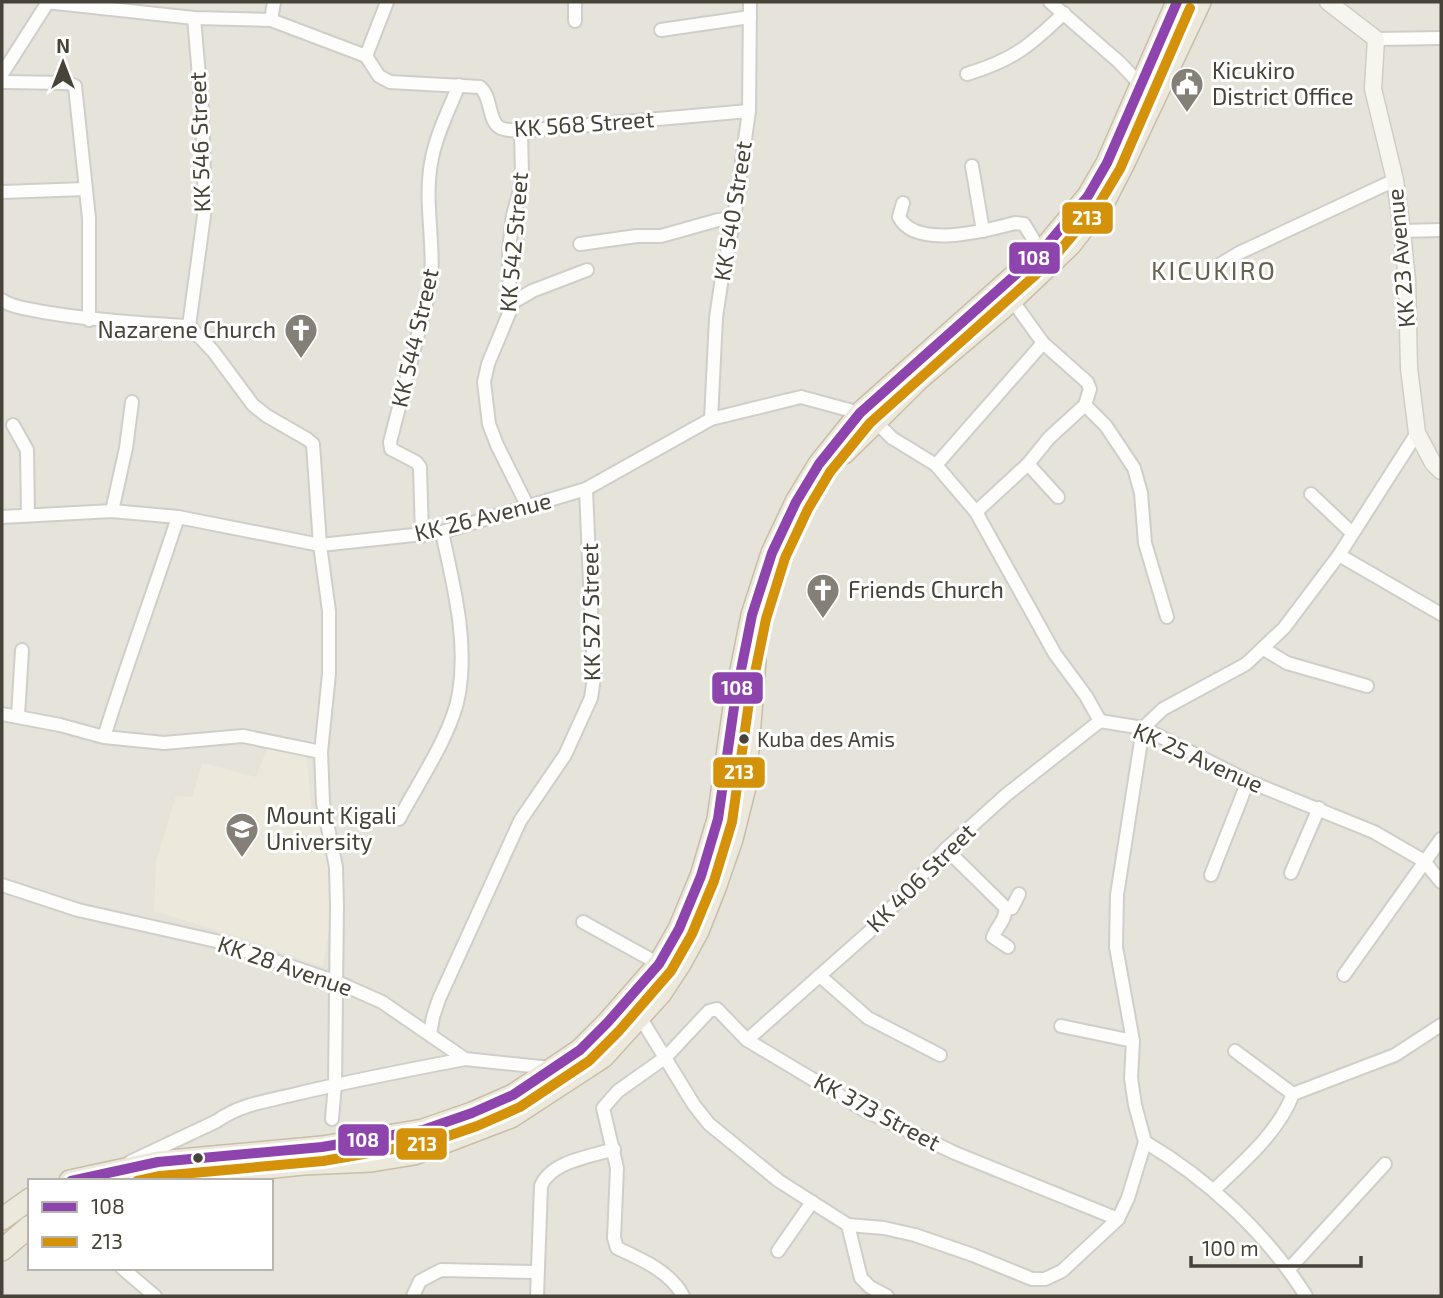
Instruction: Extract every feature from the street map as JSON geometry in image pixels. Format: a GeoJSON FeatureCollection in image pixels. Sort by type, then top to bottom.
{"type":"FeatureCollection","features":[{"type":"Feature","properties":{"kind":"highway"},"geometry":{"type":"LineString","coordinates":[[163,1179],[303,1164],[371,1161],[414,1154],[511,1117],[603,1057],[679,929],[701,876],[719,819],[752,615],[772,552],[796,502],[819,464],[1041,252],[1088,196],[1100,176],[1177,2]]}},
{"type":"Feature","properties":{"kind":"highway"},"geometry":{"type":"LineString","coordinates":[[77,1179],[158,1162],[322,1147],[424,1130],[513,1095],[580,1051],[632,1010],[661,993],[698,931],[732,839],[745,787],[755,658],[764,617],[778,572],[807,508],[867,417],[920,379],[1012,300],[1070,245],[1105,200],[1200,2]]}},
{"type":"Feature","properties":{"kind":"highway"},"geometry":{"type":"LineString","coordinates":[[2,1219],[28,1200]]}},
{"type":"Feature","properties":{"kind":"highway"},"geometry":{"type":"LineString","coordinates":[[2,1250],[28,1228]]}},
{"type":"Feature","properties":{"kind":"main road"},"geometry":{"type":"LineString","coordinates":[[1328,2],[1376,39]]}},
{"type":"Feature","properties":{"kind":"main road","name":"KK 23 Avenue"},"geometry":{"type":"LineString","coordinates":[[1376,39],[1373,89],[1395,180],[1402,231],[1407,280],[1409,368],[1417,433],[1433,463],[1441,471]]}},
{"type":"Feature","properties":{"kind":"street"},"geometry":{"type":"LineString","coordinates":[[2,74],[47,2]]}},
{"type":"Feature","properties":{"kind":"street","name":"KK 568 Street"},"geometry":{"type":"LineString","coordinates":[[47,2],[160,7],[194,18],[271,20],[366,56],[379,76],[390,82],[480,87],[486,92],[495,124],[500,129],[521,131],[749,111]]}},
{"type":"Feature","properties":{"kind":"street"},"geometry":{"type":"LineString","coordinates":[[271,20],[274,2]]}},
{"type":"Feature","properties":{"kind":"street"},"geometry":{"type":"LineString","coordinates":[[366,56],[387,2]]}},
{"type":"Feature","properties":{"kind":"street"},"geometry":{"type":"LineString","coordinates":[[575,2],[575,21]]}},
{"type":"Feature","properties":{"kind":"street","name":"KK 540 Street"},"geometry":{"type":"LineString","coordinates":[[711,419],[716,318],[749,111],[750,2]]}},
{"type":"Feature","properties":{"kind":"street"},"geometry":{"type":"LineString","coordinates":[[1050,2],[1119,62],[1141,85]]}},
{"type":"Feature","properties":{"kind":"street"},"geometry":{"type":"LineString","coordinates":[[967,74],[1023,51],[1064,13]]}},
{"type":"Feature","properties":{"kind":"street"},"geometry":{"type":"LineString","coordinates":[[661,30],[750,17]]}},
{"type":"Feature","properties":{"kind":"street","name":"KK 546 Street"},"geometry":{"type":"LineString","coordinates":[[188,326],[205,208],[202,111],[194,18]]}},
{"type":"Feature","properties":{"kind":"street"},"geometry":{"type":"LineString","coordinates":[[1376,39],[1441,38]]}},
{"type":"Feature","properties":{"kind":"street"},"geometry":{"type":"LineString","coordinates":[[2,82],[68,83],[75,86],[89,218],[89,320]]}},
{"type":"Feature","properties":{"kind":"street","name":"KK 544 Street"},"geometry":{"type":"LineString","coordinates":[[422,536],[420,467],[391,449],[390,442],[431,284],[433,261],[428,199],[431,159],[458,85]]}},
{"type":"Feature","properties":{"kind":"street","name":"KK 542 Street"},"geometry":{"type":"LineString","coordinates":[[521,131],[522,175],[509,250],[510,304],[484,382],[489,424],[528,507]]}},
{"type":"Feature","properties":{"kind":"street"},"geometry":{"type":"LineString","coordinates":[[972,166],[983,231]]}},
{"type":"Feature","properties":{"kind":"street"},"geometry":{"type":"LineString","coordinates":[[1219,265],[1239,253],[1395,180]]}},
{"type":"Feature","properties":{"kind":"street"},"geometry":{"type":"LineString","coordinates":[[2,192],[85,189]]}},
{"type":"Feature","properties":{"kind":"street"},"geometry":{"type":"LineString","coordinates":[[903,203],[899,217],[902,223],[916,230],[957,236],[1015,223],[1024,225],[1041,252]]}},
{"type":"Feature","properties":{"kind":"street"},"geometry":{"type":"LineString","coordinates":[[580,244],[637,236],[661,236],[734,218]]}},
{"type":"Feature","properties":{"kind":"street"},"geometry":{"type":"LineString","coordinates":[[1402,231],[1441,230]]}},
{"type":"Feature","properties":{"kind":"street"},"geometry":{"type":"LineString","coordinates":[[510,304],[533,291],[587,270]]}},
{"type":"Feature","properties":{"kind":"street"},"geometry":{"type":"LineString","coordinates":[[2,300],[29,309],[89,320],[188,326],[213,351],[253,405],[313,444],[320,545],[329,611],[329,662],[321,752],[323,803],[336,867],[337,982],[332,1119]]}},
{"type":"Feature","properties":{"kind":"street"},"geometry":{"type":"LineString","coordinates":[[976,512],[1028,464],[1049,438],[1085,405],[1090,389],[1087,382],[1044,343],[1012,300]]}},
{"type":"Feature","properties":{"kind":"street"},"geometry":{"type":"LineString","coordinates":[[936,465],[1044,343]]}},
{"type":"Feature","properties":{"kind":"street","name":"KK 26 Avenue"},"geometry":{"type":"LineString","coordinates":[[2,517],[112,511],[178,517],[320,545],[422,536],[586,489],[711,419],[801,397],[867,417]]}},
{"type":"Feature","properties":{"kind":"street"},"geometry":{"type":"LineString","coordinates":[[112,511],[126,448],[132,402]]}},
{"type":"Feature","properties":{"kind":"street"},"geometry":{"type":"LineString","coordinates":[[1085,405],[1106,426],[1133,468],[1141,494],[1145,543],[1167,617]]}},
{"type":"Feature","properties":{"kind":"street"},"geometry":{"type":"LineString","coordinates":[[867,417],[892,438],[936,465],[976,512],[1055,654],[1086,696],[1100,721]]}},
{"type":"Feature","properties":{"kind":"street"},"geometry":{"type":"LineString","coordinates":[[13,425],[27,450],[28,515]]}},
{"type":"Feature","properties":{"kind":"street"},"geometry":{"type":"LineString","coordinates":[[632,1010],[709,1124],[779,1181],[848,1225],[884,1228],[915,1235],[1032,1279],[1045,1279],[1062,1271],[1118,1219],[1128,1198],[1145,1142],[1135,1105],[1132,1078],[1133,1041],[1116,947],[1117,895],[1143,728],[1163,709],[1246,664],[1284,628],[1339,555],[1417,433]]}},
{"type":"Feature","properties":{"kind":"street"},"geometry":{"type":"LineString","coordinates":[[1028,464],[1058,497]]}},
{"type":"Feature","properties":{"kind":"street","name":"KK 527 Street"},"geometry":{"type":"LineString","coordinates":[[430,1034],[439,999],[520,821],[565,755],[591,698],[594,678],[586,489]]}},
{"type":"Feature","properties":{"kind":"street"},"geometry":{"type":"LineString","coordinates":[[1311,494],[1352,533]]}},
{"type":"Feature","properties":{"kind":"street"},"geometry":{"type":"LineString","coordinates":[[104,737],[178,517]]}},
{"type":"Feature","properties":{"kind":"street"},"geometry":{"type":"LineString","coordinates":[[399,819],[449,725],[459,695],[460,619],[442,532]]}},
{"type":"Feature","properties":{"kind":"street"},"geometry":{"type":"LineString","coordinates":[[1339,555],[1441,614]]}},
{"type":"Feature","properties":{"kind":"street"},"geometry":{"type":"LineString","coordinates":[[1264,649],[1287,663],[1367,686]]}},
{"type":"Feature","properties":{"kind":"street"},"geometry":{"type":"LineString","coordinates":[[18,716],[22,650]]}},
{"type":"Feature","properties":{"kind":"street"},"geometry":{"type":"LineString","coordinates":[[2,714],[104,737],[163,743],[243,736],[321,752]]}},
{"type":"Feature","properties":{"kind":"street","name":"KK 25 Avenue"},"geometry":{"type":"LineString","coordinates":[[1100,721],[1143,728],[1248,781],[1374,832],[1424,862],[1441,882]]}},
{"type":"Feature","properties":{"kind":"street","name":"KK 406 Street"},"geometry":{"type":"LineString","coordinates":[[747,1040],[869,932],[946,849],[1037,769],[1100,721]]}},
{"type":"Feature","properties":{"kind":"street"},"geometry":{"type":"LineString","coordinates":[[1211,875],[1248,781]]}},
{"type":"Feature","properties":{"kind":"street"},"geometry":{"type":"LineString","coordinates":[[1291,873],[1319,808]]}},
{"type":"Feature","properties":{"kind":"street"},"geometry":{"type":"LineString","coordinates":[[1344,975],[1441,839]]}},
{"type":"Feature","properties":{"kind":"street"},"geometry":{"type":"LineString","coordinates":[[946,849],[1006,909]]}},
{"type":"Feature","properties":{"kind":"street","name":"KK 28 Avenue"},"geometry":{"type":"LineString","coordinates":[[2,885],[78,910],[216,941],[337,982],[382,1002],[465,1059],[555,1068]]}},
{"type":"Feature","properties":{"kind":"street"},"geometry":{"type":"LineString","coordinates":[[1006,909],[1012,908],[1019,894]]}},
{"type":"Feature","properties":{"kind":"street"},"geometry":{"type":"LineString","coordinates":[[1006,909],[993,937],[1008,947]]}},
{"type":"Feature","properties":{"kind":"street"},"geometry":{"type":"LineString","coordinates":[[583,922],[659,964]]}},
{"type":"Feature","properties":{"kind":"street"},"geometry":{"type":"LineString","coordinates":[[820,976],[868,1018],[940,1055]]}},
{"type":"Feature","properties":{"kind":"street","name":"KK 373 Street"},"geometry":{"type":"LineString","coordinates":[[666,1057],[709,1011],[717,1009],[747,1040],[864,1110],[956,1153],[1118,1219]]}},
{"type":"Feature","properties":{"kind":"street"},"geometry":{"type":"LineString","coordinates":[[1214,1190],[1265,1140],[1285,1114],[1293,1094],[1395,1055],[1441,1025]]}},
{"type":"Feature","properties":{"kind":"street"},"geometry":{"type":"LineString","coordinates":[[1061,1026],[1133,1041]]}},
{"type":"Feature","properties":{"kind":"street"},"geometry":{"type":"LineString","coordinates":[[1235,1051],[1293,1094]]}},
{"type":"Feature","properties":{"kind":"street"},"geometry":{"type":"LineString","coordinates":[[666,1057],[618,1091],[603,1108],[618,1168],[614,1238],[617,1248],[657,1268],[679,1288],[683,1296]]}},
{"type":"Feature","properties":{"kind":"street"},"geometry":{"type":"LineString","coordinates":[[113,1170],[216,1121],[229,1112],[335,1084],[465,1059]]}},
{"type":"Feature","properties":{"kind":"street"},"geometry":{"type":"LineString","coordinates":[[1145,1142],[1214,1190],[1289,1269],[1306,1296]]}},
{"type":"Feature","properties":{"kind":"street"},"geometry":{"type":"LineString","coordinates":[[537,1296],[543,1180],[557,1168],[614,1149]]}},
{"type":"Feature","properties":{"kind":"street"},"geometry":{"type":"LineString","coordinates":[[1289,1269],[1385,1164]]}},
{"type":"Feature","properties":{"kind":"street"},"geometry":{"type":"LineString","coordinates":[[778,1251],[812,1202]]}},
{"type":"Feature","properties":{"kind":"street"},"geometry":{"type":"LineString","coordinates":[[848,1225],[861,1278],[870,1287],[887,1296]]}},
{"type":"Feature","properties":{"kind":"street"},"geometry":{"type":"LineString","coordinates":[[124,1270],[155,1296]]}},
{"type":"Feature","properties":{"kind":"street"},"geometry":{"type":"LineString","coordinates":[[413,1296],[420,1281],[441,1270],[537,1272]]}},
{"type":"Feature","properties":{"kind":"shaded area"},"geometry":{"type":"Polygon","coordinates":[[[2,2],[1441,2],[1441,1296],[2,1296],[2,2]]]}},
{"type":"Feature","properties":{"kind":"shaded area","name":"Mount Kigali University"},"geometry":{"type":"Polygon","coordinates":[[[268,746],[307,756],[312,819],[319,824],[327,856],[331,918],[323,967],[154,911],[156,862],[176,796],[192,797],[202,763],[256,777],[268,746]]]}},
{"type":"Feature","properties":{"kind":"transit line","name":"108"},"geometry":{"type":"LineString","coordinates":[[80,1179],[158,1162],[322,1147],[423,1130],[513,1095],[580,1050],[608,1022],[659,964],[679,929],[701,876],[718,819],[735,700],[752,615],[772,553],[796,502],[819,464],[860,413],[1041,252],[1088,196],[1107,163],[1177,2]]}},
{"type":"Feature","properties":{"kind":"transit line","name":"213"},"geometry":{"type":"LineString","coordinates":[[146,1179],[323,1161],[428,1143],[520,1107],[589,1061],[619,1031],[671,971],[692,934],[714,881],[732,822],[749,702],[766,619],[785,558],[808,509],[830,472],[870,423],[1050,262],[1099,204],[1120,169],[1190,8]]}},
{"type":"Feature","properties":{"kind":"place","name":"Kicukiro District Office"},"geometry":{"type":"Point","coordinates":[1187,114]}},
{"type":"Feature","properties":{"kind":"place","name":"Nazarene Church"},"geometry":{"type":"Point","coordinates":[301,360]}},
{"type":"Feature","properties":{"kind":"place","name":"Friends Church"},"geometry":{"type":"Point","coordinates":[823,620]}},
{"type":"Feature","properties":{"kind":"place","name":"Kuba des Amis"},"geometry":{"type":"Point","coordinates":[744,739]}},
{"type":"Feature","properties":{"kind":"place","name":"Mount Kigali University"},"geometry":{"type":"Point","coordinates":[242,859]}},
{"type":"Feature","properties":{"kind":"district","name":"KICUKIRO"},"geometry":{"type":"Point","coordinates":[1214,271]}}]}
